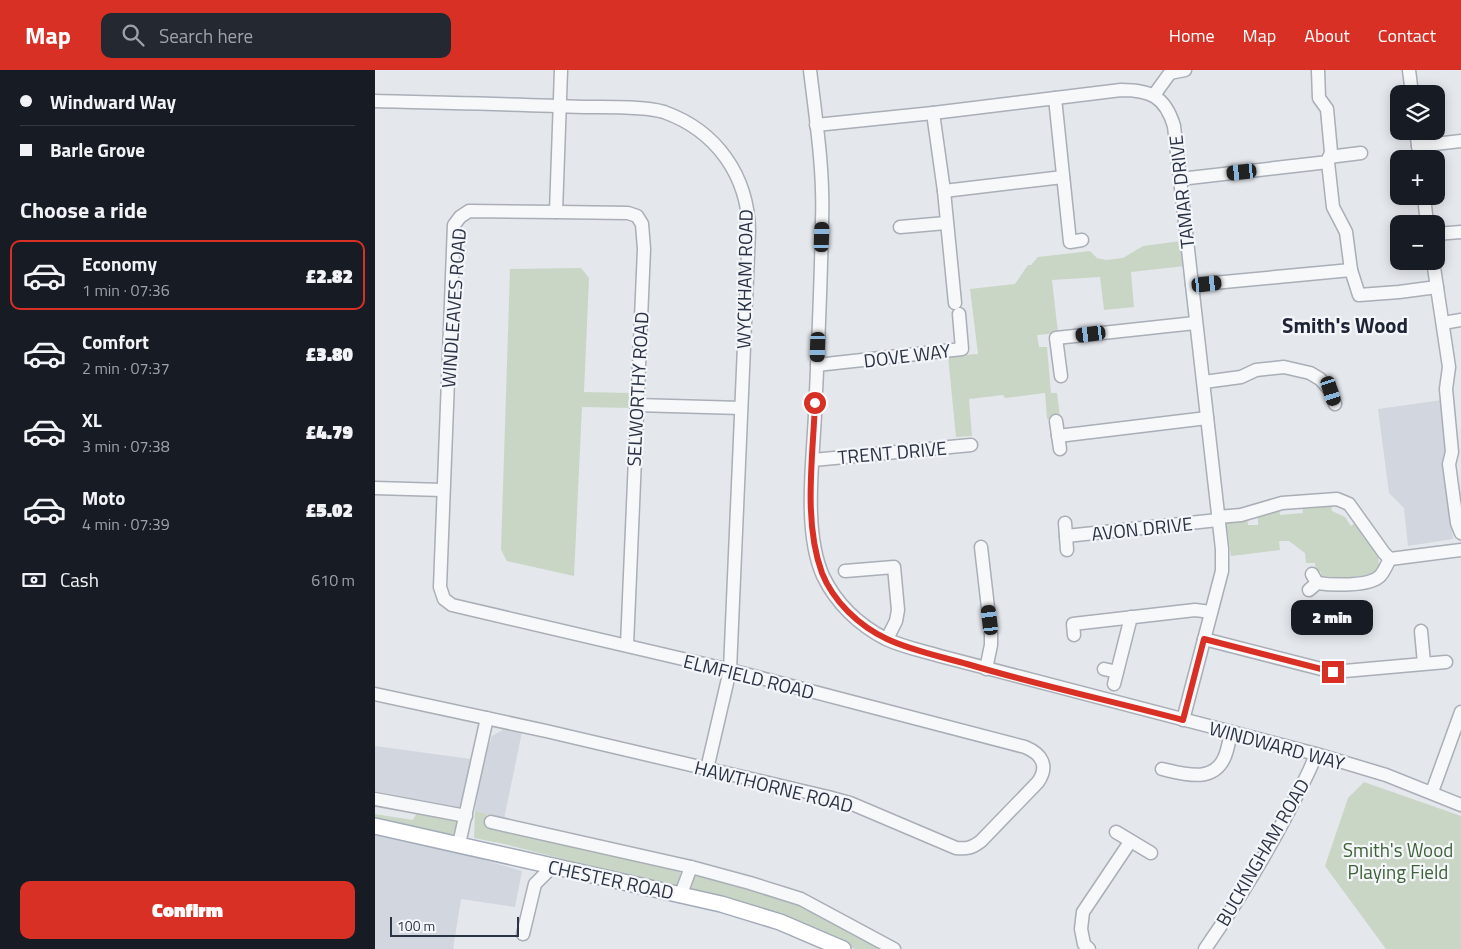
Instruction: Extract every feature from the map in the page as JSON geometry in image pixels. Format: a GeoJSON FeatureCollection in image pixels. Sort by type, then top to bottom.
{"type":"FeatureCollection","features":[{"type":"Feature","properties":{"kind":"main road","name":"CHESTER ROAD"},"geometry":{"type":"LineString","coordinates":[[375,826],[552,867],[681,894],[750,912],[780,922],[843,949]]}},
{"type":"Feature","properties":{"kind":"street"},"geometry":{"type":"LineString","coordinates":[[556,212],[561,70]]}},
{"type":"Feature","properties":{"kind":"street","name":"WINDWARD WAY"},"geometry":{"type":"LineString","coordinates":[[810,70],[820,163],[822,219],[811,515],[813,537],[823,574],[845,609],[867,628],[887,639],[986,669],[1386,774],[1461,805]]}},
{"type":"Feature","properties":{"kind":"street"},"geometry":{"type":"LineString","coordinates":[[816,124],[933,113],[1121,90],[1140,90],[1154,95],[1170,74],[1185,70]]}},
{"type":"Feature","properties":{"kind":"street"},"geometry":{"type":"LineString","coordinates":[[1318,70],[1319,98],[1327,109],[1331,152],[1328,160],[1334,210],[1346,232],[1351,270],[1359,295],[1437,287]]}},
{"type":"Feature","properties":{"kind":"street"},"geometry":{"type":"LineString","coordinates":[[1409,70],[1411,85]]}},
{"type":"Feature","properties":{"kind":"street","name":"TAMAR DRIVE"},"geometry":{"type":"LineString","coordinates":[[1154,95],[1167,106],[1172,120],[1222,549],[1222,571],[1183,720]]}},
{"type":"Feature","properties":{"kind":"street"},"geometry":{"type":"LineString","coordinates":[[1055,98],[1070,242],[1083,240]]}},
{"type":"Feature","properties":{"kind":"street","name":"WYCKHAM ROAD"},"geometry":{"type":"LineString","coordinates":[[375,100],[636,108],[663,112],[704,134],[724,154],[731,165],[743,192],[748,219],[741,408],[730,670],[707,769]]}},
{"type":"Feature","properties":{"kind":"street"},"geometry":{"type":"LineString","coordinates":[[900,227],[946,223],[944,191],[933,113]]}},
{"type":"Feature","properties":{"kind":"street"},"geometry":{"type":"LineString","coordinates":[[1427,150],[1461,141]]}},
{"type":"Feature","properties":{"kind":"street"},"geometry":{"type":"LineString","coordinates":[[1180,179],[1328,160],[1361,153]]}},
{"type":"Feature","properties":{"kind":"street"},"geometry":{"type":"LineString","coordinates":[[944,191],[1063,177]]}},
{"type":"Feature","properties":{"kind":"street","name":"WINDLEAVES ROAD"},"geometry":{"type":"LineString","coordinates":[[452,605],[444,599],[440,587],[455,225],[469,211],[556,212]]}},
{"type":"Feature","properties":{"kind":"street","name":"SELWORTHY ROAD"},"geometry":{"type":"LineString","coordinates":[[556,212],[628,213],[637,216],[642,224],[644,249],[627,645]]}},
{"type":"Feature","properties":{"kind":"street","name":"DOVE WAY"},"geometry":{"type":"LineString","coordinates":[[817,366],[950,352],[962,349],[946,223]]}},
{"type":"Feature","properties":{"kind":"street"},"geometry":{"type":"LineString","coordinates":[[1445,233],[1461,232]]}},
{"type":"Feature","properties":{"kind":"street"},"geometry":{"type":"LineString","coordinates":[[1192,285],[1351,270]]}},
{"type":"Feature","properties":{"kind":"street"},"geometry":{"type":"LineString","coordinates":[[1434,270],[1449,367],[1445,389],[1452,452],[1449,464],[1457,523],[1461,534]]}},
{"type":"Feature","properties":{"kind":"street"},"geometry":{"type":"LineString","coordinates":[[1443,323],[1461,320]]}},
{"type":"Feature","properties":{"kind":"street"},"geometry":{"type":"LineString","coordinates":[[1061,376],[1056,338],[1195,323]]}},
{"type":"Feature","properties":{"kind":"street"},"geometry":{"type":"LineString","coordinates":[[1204,382],[1241,377],[1256,370],[1284,367],[1305,371],[1320,379],[1331,391],[1335,404]]}},
{"type":"Feature","properties":{"kind":"street"},"geometry":{"type":"LineString","coordinates":[[636,405],[741,408]]}},
{"type":"Feature","properties":{"kind":"street"},"geometry":{"type":"LineString","coordinates":[[1058,436],[1207,418]]}},
{"type":"Feature","properties":{"kind":"street"},"geometry":{"type":"LineString","coordinates":[[1056,421],[1060,449]]}},
{"type":"Feature","properties":{"kind":"street","name":"TRENT DRIVE"},"geometry":{"type":"LineString","coordinates":[[813,460],[971,445]]}},
{"type":"Feature","properties":{"kind":"street"},"geometry":{"type":"LineString","coordinates":[[375,488],[443,490]]}},
{"type":"Feature","properties":{"kind":"street","name":"AVON DRIVE"},"geometry":{"type":"LineString","coordinates":[[1067,550],[1065,530],[1218,518],[1241,515],[1283,503],[1337,499],[1349,504],[1390,559]]}},
{"type":"Feature","properties":{"kind":"street"},"geometry":{"type":"LineString","coordinates":[[981,547],[991,634],[991,645],[986,669]]}},
{"type":"Feature","properties":{"kind":"street"},"geometry":{"type":"LineString","coordinates":[[1313,582],[1335,585],[1373,581],[1380,576],[1390,559],[1461,550]]}},
{"type":"Feature","properties":{"kind":"street"},"geometry":{"type":"LineString","coordinates":[[845,571],[894,567],[898,610],[896,621],[887,639]]}},
{"type":"Feature","properties":{"kind":"street","name":"ELMFIELD ROAD"},"geometry":{"type":"LineString","coordinates":[[452,605],[730,670],[1025,747],[1038,754],[1041,760]]}},
{"type":"Feature","properties":{"kind":"street"},"geometry":{"type":"LineString","coordinates":[[1073,629],[1131,617],[1195,610],[1211,612]]}},
{"type":"Feature","properties":{"kind":"street"},"geometry":{"type":"LineString","coordinates":[[1104,669],[1116,678],[1131,617]]}},
{"type":"Feature","properties":{"kind":"street"},"geometry":{"type":"LineString","coordinates":[[1421,631],[1425,663]]}},
{"type":"Feature","properties":{"kind":"street"},"geometry":{"type":"LineString","coordinates":[[1204,639],[1333,672],[1446,662]]}},
{"type":"Feature","properties":{"kind":"street","name":"HAWTHORNE ROAD"},"geometry":{"type":"LineString","coordinates":[[375,694],[487,718],[851,803],[956,848],[965,849],[973,847],[981,841],[1038,782],[1043,775],[1041,760]]}},
{"type":"Feature","properties":{"kind":"street"},"geometry":{"type":"LineString","coordinates":[[1431,792],[1461,712]]}},
{"type":"Feature","properties":{"kind":"street"},"geometry":{"type":"LineString","coordinates":[[459,844],[487,718]]}},
{"type":"Feature","properties":{"kind":"street"},"geometry":{"type":"LineString","coordinates":[[1169,774],[1194,776],[1213,772],[1222,762],[1231,733]]}},
{"type":"Feature","properties":{"kind":"street","name":"BUCKINGHAM ROAD"},"geometry":{"type":"LineString","coordinates":[[1205,949],[1278,832],[1312,766],[1315,754]]}},
{"type":"Feature","properties":{"kind":"street"},"geometry":{"type":"LineString","coordinates":[[375,799],[466,816]]}},
{"type":"Feature","properties":{"kind":"street","name":"CHESTER ROAD"},"geometry":{"type":"LineString","coordinates":[[491,822],[750,882],[801,899],[894,949]]}},
{"type":"Feature","properties":{"kind":"street"},"geometry":{"type":"LineString","coordinates":[[1116,832],[1151,854]]}},
{"type":"Feature","properties":{"kind":"street"},"geometry":{"type":"LineString","coordinates":[[1089,949],[1084,944],[1081,928],[1083,912],[1130,842]]}},
{"type":"Feature","properties":{"kind":"street"},"geometry":{"type":"LineString","coordinates":[[523,934],[535,884],[552,867]]}},
{"type":"Feature","properties":{"kind":"street"},"geometry":{"type":"LineString","coordinates":[[681,894],[691,867]]}},
{"type":"Feature","properties":{"kind":"shaded area"},"geometry":{"type":"Polygon","coordinates":[[[1442,400],[1447,450],[1443,458],[1453,539],[1408,546],[1404,508],[1389,493],[1378,409],[1442,400]]]}},
{"type":"Feature","properties":{"kind":"shaded area"},"geometry":{"type":"Polygon","coordinates":[[[504,729],[522,732],[504,819],[475,811],[483,762],[492,736],[504,729]]]}},
{"type":"Feature","properties":{"kind":"shaded area"},"geometry":{"type":"Polygon","coordinates":[[[375,746],[471,759],[464,803],[461,809],[375,791],[375,746]]]}},
{"type":"Feature","properties":{"kind":"shaded area"},"geometry":{"type":"Polygon","coordinates":[[[375,834],[454,851],[522,871],[515,907],[461,899],[453,949],[375,949],[375,834]]]}},
{"type":"Feature","properties":{"kind":"green space"},"geometry":{"type":"Polygon","coordinates":[[[1181,241],[1185,266],[1131,272],[1134,307],[1104,310],[1100,277],[1052,280],[1058,333],[1037,335],[1039,347],[1047,347],[1051,393],[1057,393],[1060,417],[1047,419],[1045,393],[1005,398],[1003,395],[969,399],[972,436],[956,437],[948,356],[978,354],[970,289],[1015,284],[1028,265],[1031,265],[1038,257],[1090,251],[1097,258],[1106,260],[1123,258],[1143,246],[1181,241]]]}},
{"type":"Feature","properties":{"kind":"green space"},"geometry":{"type":"Polygon","coordinates":[[[581,268],[589,278],[584,392],[632,393],[632,408],[582,407],[574,576],[507,561],[501,550],[510,269],[581,268]]]}},
{"type":"Feature","properties":{"kind":"green space"},"geometry":{"type":"Polygon","coordinates":[[[1331,502],[1332,511],[1345,517],[1351,526],[1356,522],[1378,551],[1379,568],[1373,574],[1337,579],[1337,577],[1321,576],[1321,572],[1316,572],[1315,563],[1306,563],[1305,553],[1289,541],[1279,541],[1280,550],[1231,556],[1226,523],[1247,519],[1248,525],[1258,525],[1258,517],[1279,509],[1280,515],[1303,513],[1302,506],[1331,502]]]}},
{"type":"Feature","properties":{"kind":"green space","name":"Smith's Wood Playing Field"},"geometry":{"type":"Polygon","coordinates":[[[1364,782],[1461,816],[1461,949],[1386,949],[1325,866],[1348,798],[1364,782]]]}},
{"type":"Feature","properties":{"kind":"green space"},"geometry":{"type":"Polygon","coordinates":[[[475,811],[487,814],[484,825],[680,870],[681,882],[676,888],[474,838],[475,811]]]}},
{"type":"Feature","properties":{"kind":"green space"},"geometry":{"type":"Polygon","coordinates":[[[417,812],[457,818],[458,829],[455,833],[449,835],[375,820],[375,814],[413,820],[417,812]]]}},
{"type":"Feature","properties":{"kind":"green space"},"geometry":{"type":"Polygon","coordinates":[[[697,874],[793,901],[886,949],[855,949],[818,931],[694,892],[690,886],[690,880],[697,874]]]}},
{"type":"Feature","properties":{"kind":"district","name":"Smith's Wood"},"geometry":{"type":"Point","coordinates":[1345,325]}},
{"type":"Feature","properties":{"kind":"route"},"geometry":{"type":"LineString","coordinates":[[815,403],[811,515],[817,558],[831,590],[845,609],[867,628],[887,639],[986,669],[1183,720],[1204,639],[1333,672]]}}]}
